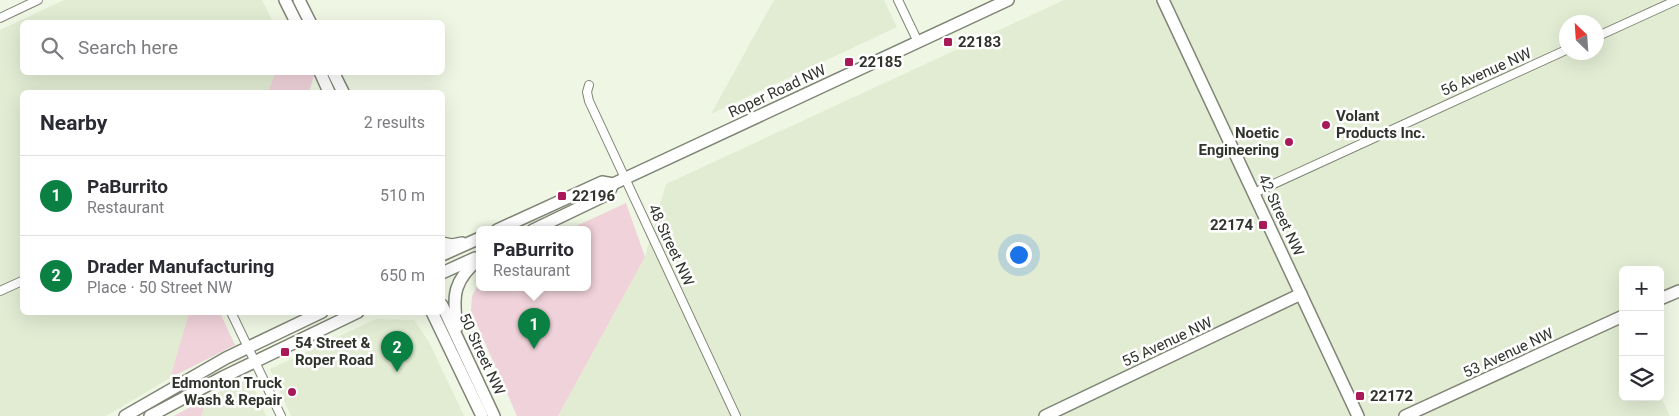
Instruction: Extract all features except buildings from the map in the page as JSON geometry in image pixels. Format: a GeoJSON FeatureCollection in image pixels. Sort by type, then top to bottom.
{"type":"FeatureCollection","features":[{"type":"Feature","properties":{"kind":"main road"},"geometry":{"type":"LineString","coordinates":[[286,0],[295,20]]}},
{"type":"Feature","properties":{"kind":"main road"},"geometry":{"type":"LineString","coordinates":[[299,0],[309,20]]}},
{"type":"Feature","properties":{"kind":"main road","name":"Roper Road NW"},"geometry":{"type":"LineString","coordinates":[[506,226],[602,182],[613,184],[1008,0]]}},
{"type":"Feature","properties":{"kind":"main road","name":"42 Street NW"},"geometry":{"type":"LineString","coordinates":[[1163,0],[1358,416]]}},
{"type":"Feature","properties":{"kind":"main road"},"geometry":{"type":"LineString","coordinates":[[321,75],[328,90]]}},
{"type":"Feature","properties":{"kind":"main road"},"geometry":{"type":"LineString","coordinates":[[335,75],[342,90]]}},
{"type":"Feature","properties":{"kind":"main road","name":"Roper Road NW"},"geometry":{"type":"LineString","coordinates":[[541,226],[608,194],[613,184]]}},
{"type":"Feature","properties":{"kind":"main road"},"geometry":{"type":"LineString","coordinates":[[445,244],[452,245],[476,239]]}},
{"type":"Feature","properties":{"kind":"main road"},"geometry":{"type":"LineString","coordinates":[[445,255],[476,240]]}},
{"type":"Feature","properties":{"kind":"main road"},"geometry":{"type":"LineString","coordinates":[[445,272],[476,258]]}},
{"type":"Feature","properties":{"kind":"main road"},"geometry":{"type":"LineString","coordinates":[[458,338],[454,307],[456,290],[464,273],[476,260]]}},
{"type":"Feature","properties":{"kind":"main road"},"geometry":{"type":"LineString","coordinates":[[1664,297],[1679,291]]}},
{"type":"Feature","properties":{"kind":"main road","name":"55 Avenue NW"},"geometry":{"type":"LineString","coordinates":[[1045,416],[1302,294]]}},
{"type":"Feature","properties":{"kind":"main road","name":"50 Street NW"},"geometry":{"type":"LineString","coordinates":[[445,311],[494,416]]}},
{"type":"Feature","properties":{"kind":"main road"},"geometry":{"type":"LineString","coordinates":[[125,416],[205,370],[316,315]]}},
{"type":"Feature","properties":{"kind":"main road"},"geometry":{"type":"LineString","coordinates":[[150,416],[193,392],[352,315]]}},
{"type":"Feature","properties":{"kind":"main road"},"geometry":{"type":"LineString","coordinates":[[427,315],[440,330]]}},
{"type":"Feature","properties":{"kind":"main road","name":"50 Street NW"},"geometry":{"type":"LineString","coordinates":[[433,315],[482,416]]}},
{"type":"Feature","properties":{"kind":"main road","name":"53 Avenue NW"},"geometry":{"type":"LineString","coordinates":[[1405,416],[1619,318]]}},
{"type":"Feature","properties":{"kind":"street"},"geometry":{"type":"LineString","coordinates":[[0,18],[38,0]]}},
{"type":"Feature","properties":{"kind":"street"},"geometry":{"type":"LineString","coordinates":[[898,0],[918,42]]}},
{"type":"Feature","properties":{"kind":"street"},"geometry":{"type":"LineString","coordinates":[[1604,33],[1677,0]]}},
{"type":"Feature","properties":{"kind":"street","name":"56 Avenue NW"},"geometry":{"type":"LineString","coordinates":[[1254,193],[1559,53]]}},
{"type":"Feature","properties":{"kind":"street","name":"48 Street NW"},"geometry":{"type":"LineString","coordinates":[[589,85],[586,92],[589,101],[736,416]]}},
{"type":"Feature","properties":{"kind":"street"},"geometry":{"type":"LineString","coordinates":[[0,291],[20,281]]}},
{"type":"Feature","properties":{"kind":"street"},"geometry":{"type":"LineString","coordinates":[[232,315],[281,416]]}},
{"type":"Feature","properties":{"kind":"shaded area"},"geometry":{"type":"Polygon","coordinates":[[[64,0],[262,0],[272,20],[21,20],[64,0]]]}},
{"type":"Feature","properties":{"kind":"shaded area"},"geometry":{"type":"Polygon","coordinates":[[[774,0],[884,0],[897,27],[711,114],[774,0]]]}},
{"type":"Feature","properties":{"kind":"shaded area"},"geometry":{"type":"Polygon","coordinates":[[[1064,0],[1679,0],[1679,288],[1664,295],[1664,266],[1619,266],[1619,401],[1663,401],[1670,416],[558,416],[645,257],[666,184],[1064,0]]]}},
{"type":"Feature","properties":{"kind":"shaded area"},"geometry":{"type":"Polygon","coordinates":[[[20,21],[20,75],[275,75],[269,90],[20,90],[20,315],[188,315],[170,378],[106,416],[0,416],[0,30],[20,21]]]}},
{"type":"Feature","properties":{"kind":"shaded area"},"geometry":{"type":"Polygon","coordinates":[[[275,75],[314,75],[310,90],[269,90],[275,75]]]}},
{"type":"Feature","properties":{"kind":"shaded area"},"geometry":{"type":"Polygon","coordinates":[[[626,203],[645,257],[558,416],[517,416],[471,311],[472,296],[476,288],[476,291],[591,291],[591,226],[577,226],[626,203]]]}},
{"type":"Feature","properties":{"kind":"shaded area"},"geometry":{"type":"Polygon","coordinates":[[[188,315],[221,315],[235,345],[170,378],[188,315]]]}},
{"type":"Feature","properties":{"kind":"shaded area"},"geometry":{"type":"Polygon","coordinates":[[[376,319],[414,320],[429,342],[464,416],[291,416],[270,369],[376,319]]]}},
{"type":"Feature","properties":{"kind":"shaded area"},"geometry":{"type":"Polygon","coordinates":[[[250,378],[266,416],[201,416],[208,397],[250,378]]]}},
{"type":"Feature","properties":{"kind":"shaded area"},"geometry":{"type":"Polygon","coordinates":[[[208,397],[201,416],[174,416],[208,397]]]}},
{"type":"Feature","properties":{"kind":"place","name":"22183"},"geometry":{"type":"Point","coordinates":[948,42]}},
{"type":"Feature","properties":{"kind":"place","name":"22185"},"geometry":{"type":"Point","coordinates":[849,62]}},
{"type":"Feature","properties":{"kind":"place","name":"Volant Products Inc."},"geometry":{"type":"Point","coordinates":[1326,125]}},
{"type":"Feature","properties":{"kind":"place","name":"Noetic Engineering"},"geometry":{"type":"Point","coordinates":[1289,142]}},
{"type":"Feature","properties":{"kind":"place","name":"22196"},"geometry":{"type":"Point","coordinates":[562,196]}},
{"type":"Feature","properties":{"kind":"place","name":"22174"},"geometry":{"type":"Point","coordinates":[1263,225]}},
{"type":"Feature","properties":{"kind":"place","name":"PaBurrito"},"geometry":{"type":"Point","coordinates":[534,349]}},
{"type":"Feature","properties":{"kind":"place","name":"54 Street & Roper Road"},"geometry":{"type":"Point","coordinates":[285,352]}},
{"type":"Feature","properties":{"kind":"place","name":"Drader Manufacturing"},"geometry":{"type":"Point","coordinates":[397,372]}},
{"type":"Feature","properties":{"kind":"place","name":"Edmonton Truck Wash & Repair"},"geometry":{"type":"Point","coordinates":[292,392]}},
{"type":"Feature","properties":{"kind":"place","name":"22172"},"geometry":{"type":"Point","coordinates":[1360,396]}}]}
